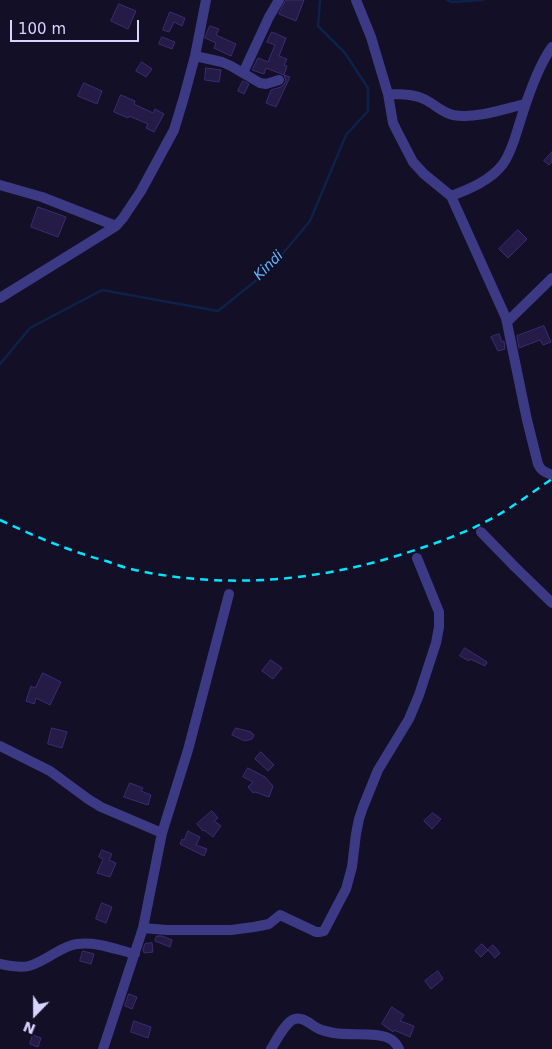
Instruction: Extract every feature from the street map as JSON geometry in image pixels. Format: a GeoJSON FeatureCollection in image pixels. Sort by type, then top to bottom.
{"type":"FeatureCollection","features":[{"type":"Feature","properties":{"kind":"street"},"geometry":{"type":"LineString","coordinates":[[0,298],[116,226],[123,218],[141,191],[174,130],[195,56],[206,0]]}},
{"type":"Feature","properties":{"kind":"street"},"geometry":{"type":"LineString","coordinates":[[243,73],[279,0]]}},
{"type":"Feature","properties":{"kind":"street"},"geometry":{"type":"LineString","coordinates":[[356,0],[371,36],[388,94],[393,123],[413,162],[424,174],[451,196],[507,322],[526,420],[538,464],[540,469],[552,475]]}},
{"type":"Feature","properties":{"kind":"street"},"geometry":{"type":"LineString","coordinates":[[451,196],[483,182],[503,164],[509,155],[525,104],[543,62],[552,47]]}},
{"type":"Feature","properties":{"kind":"street"},"geometry":{"type":"LineString","coordinates":[[195,56],[222,62],[260,83],[266,84],[279,80]]}},
{"type":"Feature","properties":{"kind":"street"},"geometry":{"type":"LineString","coordinates":[[388,94],[420,97],[444,112],[461,115],[482,114],[525,104]]}},
{"type":"Feature","properties":{"kind":"street"},"geometry":{"type":"LineString","coordinates":[[0,186],[42,197],[116,226]]}},
{"type":"Feature","properties":{"kind":"street"},"geometry":{"type":"LineString","coordinates":[[507,322],[552,278]]}},
{"type":"Feature","properties":{"kind":"street"},"geometry":{"type":"LineString","coordinates":[[482,532],[552,602]]}},
{"type":"Feature","properties":{"kind":"street"},"geometry":{"type":"LineString","coordinates":[[143,928],[231,930],[269,924],[280,915],[316,932],[324,931],[346,889],[363,807],[378,770],[409,719],[436,642],[440,619],[439,612],[417,558]]}},
{"type":"Feature","properties":{"kind":"street"},"geometry":{"type":"LineString","coordinates":[[103,1049],[143,928],[162,833],[188,750],[229,594]]}},
{"type":"Feature","properties":{"kind":"street"},"geometry":{"type":"LineString","coordinates":[[0,746],[50,772],[101,807],[162,833]]}},
{"type":"Feature","properties":{"kind":"street"},"geometry":{"type":"LineString","coordinates":[[0,964],[17,968],[34,965],[64,948],[76,944],[92,944],[135,954]]}},
{"type":"Feature","properties":{"kind":"street"},"geometry":{"type":"LineString","coordinates":[[271,1049],[289,1022],[298,1018],[319,1029],[337,1034],[373,1035],[388,1038],[394,1041],[399,1049]]}},
{"type":"Feature","properties":{"kind":"building"},"geometry":{"type":"Polygon","coordinates":[[[286,0],[304,0],[296,21],[279,14],[286,0]]]}},
{"type":"Feature","properties":{"kind":"building"},"geometry":{"type":"Polygon","coordinates":[[[119,4],[136,11],[128,29],[111,21],[119,4]]]}},
{"type":"Feature","properties":{"kind":"building"},"geometry":{"type":"Polygon","coordinates":[[[170,12],[185,18],[182,26],[174,22],[169,32],[163,30],[170,12]]]}},
{"type":"Feature","properties":{"kind":"building"},"geometry":{"type":"Polygon","coordinates":[[[210,26],[219,29],[216,35],[236,44],[231,56],[214,48],[216,43],[205,38],[210,26]]]}},
{"type":"Feature","properties":{"kind":"building"},"geometry":{"type":"Polygon","coordinates":[[[272,32],[286,38],[279,56],[287,59],[284,65],[287,66],[284,75],[266,68],[264,74],[252,70],[258,58],[268,62],[275,45],[267,42],[272,32]]]}},
{"type":"Feature","properties":{"kind":"building"},"geometry":{"type":"Polygon","coordinates":[[[162,37],[175,42],[172,49],[159,44],[162,37]]]}},
{"type":"Feature","properties":{"kind":"building"},"geometry":{"type":"Polygon","coordinates":[[[142,62],[152,69],[146,77],[136,71],[142,62]]]}},
{"type":"Feature","properties":{"kind":"building"},"geometry":{"type":"Polygon","coordinates":[[[206,68],[221,70],[219,82],[205,80],[206,68]]]}},
{"type":"Feature","properties":{"kind":"building"},"geometry":{"type":"Polygon","coordinates":[[[284,75],[290,77],[276,107],[266,103],[271,90],[281,87],[286,81],[284,75]]]}},
{"type":"Feature","properties":{"kind":"building"},"geometry":{"type":"Polygon","coordinates":[[[243,81],[249,84],[244,94],[238,91],[243,81]]]}},
{"type":"Feature","properties":{"kind":"building"},"geometry":{"type":"Polygon","coordinates":[[[84,83],[102,91],[97,104],[78,96],[84,83]]]}},
{"type":"Feature","properties":{"kind":"building"},"geometry":{"type":"Polygon","coordinates":[[[121,95],[135,101],[134,104],[153,113],[155,109],[164,114],[154,132],[146,128],[148,124],[114,112],[121,95]]]}},
{"type":"Feature","properties":{"kind":"building"},"geometry":{"type":"Polygon","coordinates":[[[552,152],[552,162],[549,165],[544,161],[552,152]]]}},
{"type":"Feature","properties":{"kind":"building"},"geometry":{"type":"Polygon","coordinates":[[[38,207],[66,217],[58,237],[31,227],[38,207]]]}},
{"type":"Feature","properties":{"kind":"building"},"geometry":{"type":"Polygon","coordinates":[[[518,230],[527,239],[508,258],[499,249],[518,230]]]}},
{"type":"Feature","properties":{"kind":"building"},"geometry":{"type":"Polygon","coordinates":[[[544,326],[551,342],[543,345],[540,340],[519,348],[517,336],[544,326]]]}},
{"type":"Feature","properties":{"kind":"building"},"geometry":{"type":"Polygon","coordinates":[[[499,334],[502,342],[504,341],[505,349],[498,351],[491,337],[499,334]]]}},
{"type":"Feature","properties":{"kind":"building"},"geometry":{"type":"Polygon","coordinates":[[[465,648],[487,662],[485,666],[460,656],[465,648]]]}},
{"type":"Feature","properties":{"kind":"building"},"geometry":{"type":"Polygon","coordinates":[[[271,660],[282,668],[273,679],[262,671],[271,660]]]}},
{"type":"Feature","properties":{"kind":"building"},"geometry":{"type":"Polygon","coordinates":[[[43,673],[61,682],[50,705],[36,698],[34,704],[26,701],[31,686],[35,688],[43,673]]]}},
{"type":"Feature","properties":{"kind":"building"},"geometry":{"type":"Polygon","coordinates":[[[52,728],[67,732],[62,748],[48,744],[52,728]]]}},
{"type":"Feature","properties":{"kind":"building"},"geometry":{"type":"Polygon","coordinates":[[[236,728],[251,732],[254,735],[252,739],[245,741],[232,735],[236,728]]]}},
{"type":"Feature","properties":{"kind":"building"},"geometry":{"type":"Polygon","coordinates":[[[261,752],[274,765],[268,771],[255,759],[261,752]]]}},
{"type":"Feature","properties":{"kind":"building"},"geometry":{"type":"Polygon","coordinates":[[[248,768],[265,777],[273,786],[269,797],[253,793],[248,787],[253,782],[243,777],[248,768]]]}},
{"type":"Feature","properties":{"kind":"building"},"geometry":{"type":"Polygon","coordinates":[[[130,783],[143,788],[141,791],[151,795],[148,805],[124,797],[130,783]]]}},
{"type":"Feature","properties":{"kind":"building"},"geometry":{"type":"Polygon","coordinates":[[[212,811],[218,818],[214,821],[221,826],[213,837],[203,831],[197,824],[212,811]]]}},
{"type":"Feature","properties":{"kind":"building"},"geometry":{"type":"Polygon","coordinates":[[[433,813],[441,819],[432,829],[424,821],[433,813]]]}},
{"type":"Feature","properties":{"kind":"building"},"geometry":{"type":"Polygon","coordinates":[[[188,831],[200,837],[196,845],[207,849],[204,856],[180,844],[188,831]]]}},
{"type":"Feature","properties":{"kind":"building"},"geometry":{"type":"Polygon","coordinates":[[[102,850],[112,854],[109,860],[116,863],[110,877],[97,873],[103,859],[99,857],[102,850]]]}},
{"type":"Feature","properties":{"kind":"building"},"geometry":{"type":"Polygon","coordinates":[[[102,903],[112,907],[106,923],[96,919],[102,903]]]}},
{"type":"Feature","properties":{"kind":"building"},"geometry":{"type":"Polygon","coordinates":[[[157,936],[172,940],[170,947],[155,941],[157,936]]]}},
{"type":"Feature","properties":{"kind":"building"},"geometry":{"type":"Polygon","coordinates":[[[152,943],[153,952],[144,953],[145,944],[152,943]]]}},
{"type":"Feature","properties":{"kind":"building"},"geometry":{"type":"Polygon","coordinates":[[[482,944],[488,950],[481,957],[475,951],[482,944]]]}},
{"type":"Feature","properties":{"kind":"building"},"geometry":{"type":"Polygon","coordinates":[[[493,945],[500,953],[495,958],[488,950],[493,945]]]}},
{"type":"Feature","properties":{"kind":"building"},"geometry":{"type":"Polygon","coordinates":[[[83,951],[94,954],[91,964],[80,961],[83,951]]]}},
{"type":"Feature","properties":{"kind":"building"},"geometry":{"type":"Polygon","coordinates":[[[438,971],[443,979],[431,989],[425,981],[438,971]]]}},
{"type":"Feature","properties":{"kind":"building"},"geometry":{"type":"Polygon","coordinates":[[[129,994],[137,997],[132,1009],[125,1006],[129,994]]]}},
{"type":"Feature","properties":{"kind":"building"},"geometry":{"type":"Polygon","coordinates":[[[392,1007],[404,1015],[400,1021],[414,1026],[410,1037],[394,1030],[393,1032],[382,1024],[392,1007]]]}},
{"type":"Feature","properties":{"kind":"building"},"geometry":{"type":"Polygon","coordinates":[[[134,1021],[151,1027],[148,1038],[131,1032],[134,1021]]]}},
{"type":"Feature","properties":{"kind":"building"},"geometry":{"type":"Polygon","coordinates":[[[33,1035],[41,1038],[38,1047],[30,1044],[33,1035]]]}},
{"type":"Feature","properties":{"kind":"waterway","name":"Kindi"},"geometry":{"type":"LineString","coordinates":[[0,364],[30,328],[102,290],[218,311],[269,270],[310,221],[346,135],[368,111],[368,88],[345,53],[318,26],[320,0]]}},
{"type":"Feature","properties":{"kind":"waterway","name":"Kindi"},"geometry":{"type":"LineString","coordinates":[[447,0],[452,2],[483,0]]}},
{"type":"Feature","properties":{"kind":"railway"},"geometry":{"type":"LineString","coordinates":[[0,520],[65,548],[135,570],[205,580],[276,579],[346,569],[381,561],[436,543],[498,515],[552,479]]}}]}
